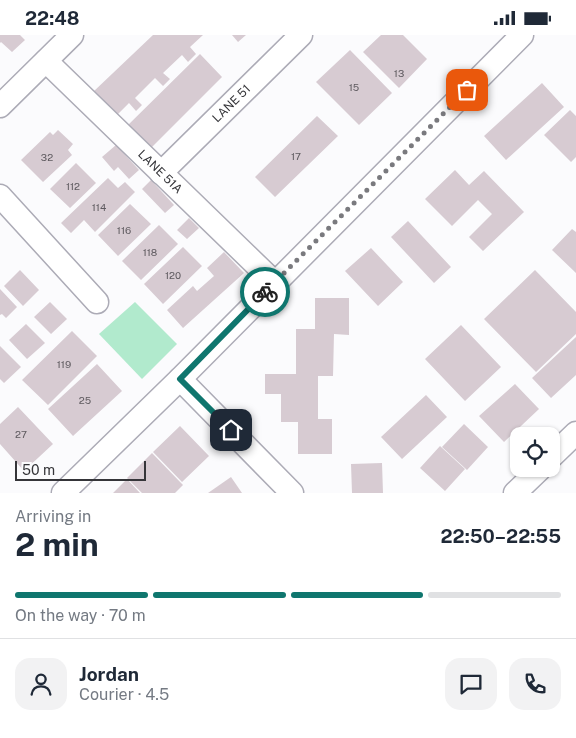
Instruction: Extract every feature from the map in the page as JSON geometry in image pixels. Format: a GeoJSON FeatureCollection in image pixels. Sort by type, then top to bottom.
{"type":"FeatureCollection","features":[{"type":"Feature","properties":{"kind":"street"},"geometry":{"type":"LineString","coordinates":[[0,106],[72,35]]}},
{"type":"Feature","properties":{"kind":"street","name":"LANE 51"},"geometry":{"type":"LineString","coordinates":[[161,173],[301,35]]}},
{"type":"Feature","properties":{"kind":"street"},"geometry":{"type":"LineString","coordinates":[[63,493],[180,379],[522,35]]}},
{"type":"Feature","properties":{"kind":"street","name":"LANE 51A"},"geometry":{"type":"LineString","coordinates":[[46,61],[275,283]]}},
{"type":"Feature","properties":{"kind":"street"},"geometry":{"type":"LineString","coordinates":[[0,195],[97,302]]}},
{"type":"Feature","properties":{"kind":"street"},"geometry":{"type":"LineString","coordinates":[[180,379],[292,493]]}},
{"type":"Feature","properties":{"kind":"street"},"geometry":{"type":"LineString","coordinates":[[560,448],[576,433]]}},
{"type":"Feature","properties":{"kind":"street"},"geometry":{"type":"LineString","coordinates":[[515,493],[532,477]]}},
{"type":"Feature","properties":{"kind":"green space"},"geometry":{"type":"Polygon","coordinates":[[[135,302],[177,344],[142,379],[99,334],[135,302]]]}},
{"type":"Feature","properties":{"kind":"building"},"geometry":{"type":"Polygon","coordinates":[[[0,35],[20,35],[25,40],[12,52],[0,43],[0,35]]]}},
{"type":"Feature","properties":{"kind":"building"},"geometry":{"type":"Polygon","coordinates":[[[153,35],[203,35],[190,47],[196,54],[188,62],[182,55],[163,73],[170,79],[163,86],[155,78],[135,98],[142,105],[136,111],[129,103],[116,116],[93,92],[153,35]]]}},
{"type":"Feature","properties":{"kind":"building"},"geometry":{"type":"Polygon","coordinates":[[[232,35],[246,35],[238,42],[232,35]]]}},
{"type":"Feature","properties":{"kind":"building"},"geometry":{"type":"Polygon","coordinates":[[[381,35],[403,35],[427,59],[399,88],[363,52],[381,35]]]}},
{"type":"Feature","properties":{"kind":"building"},"geometry":{"type":"Polygon","coordinates":[[[350,50],[392,93],[359,125],[316,82],[350,50]]]}},
{"type":"Feature","properties":{"kind":"building"},"geometry":{"type":"Polygon","coordinates":[[[200,54],[222,77],[148,151],[125,128],[200,54]]]}},
{"type":"Feature","properties":{"kind":"building"},"geometry":{"type":"Polygon","coordinates":[[[542,83],[564,107],[506,160],[484,136],[542,83]]]}},
{"type":"Feature","properties":{"kind":"building"},"geometry":{"type":"Polygon","coordinates":[[[570,110],[576,116],[576,157],[571,162],[544,135],[570,110]]]}},
{"type":"Feature","properties":{"kind":"building"},"geometry":{"type":"Polygon","coordinates":[[[317,116],[338,136],[275,197],[255,177],[317,116]]]}},
{"type":"Feature","properties":{"kind":"building"},"geometry":{"type":"Polygon","coordinates":[[[58,130],[73,144],[68,150],[72,155],[43,182],[21,160],[50,132],[53,135],[58,130]]]}},
{"type":"Feature","properties":{"kind":"building"},"geometry":{"type":"Polygon","coordinates":[[[116,145],[139,170],[129,179],[118,167],[114,171],[102,157],[116,145]]]}},
{"type":"Feature","properties":{"kind":"building"},"geometry":{"type":"Polygon","coordinates":[[[76,163],[96,183],[70,208],[50,189],[76,163]]]}},
{"type":"Feature","properties":{"kind":"building"},"geometry":{"type":"Polygon","coordinates":[[[455,170],[469,185],[484,171],[524,212],[483,251],[469,237],[492,214],[478,200],[452,226],[425,199],[455,170]]]}},
{"type":"Feature","properties":{"kind":"building"},"geometry":{"type":"Polygon","coordinates":[[[108,178],[118,188],[125,182],[135,192],[95,232],[84,220],[71,233],[61,223],[108,178]]]}},
{"type":"Feature","properties":{"kind":"building"},"geometry":{"type":"Polygon","coordinates":[[[151,180],[174,205],[165,213],[142,189],[151,180]]]}},
{"type":"Feature","properties":{"kind":"building"},"geometry":{"type":"Polygon","coordinates":[[[130,204],[151,224],[118,256],[98,235],[130,204]]]}},
{"type":"Feature","properties":{"kind":"building"},"geometry":{"type":"Polygon","coordinates":[[[189,218],[199,228],[187,239],[177,230],[189,218]]]}},
{"type":"Feature","properties":{"kind":"building"},"geometry":{"type":"Polygon","coordinates":[[[408,221],[451,267],[434,283],[391,237],[408,221]]]}},
{"type":"Feature","properties":{"kind":"building"},"geometry":{"type":"Polygon","coordinates":[[[159,225],[178,244],[141,280],[122,261],[159,225]]]}},
{"type":"Feature","properties":{"kind":"building"},"geometry":{"type":"Polygon","coordinates":[[[572,229],[576,232],[576,273],[552,250],[572,229]]]}},
{"type":"Feature","properties":{"kind":"building"},"geometry":{"type":"Polygon","coordinates":[[[183,247],[202,266],[163,304],[144,284],[183,247]]]}},
{"type":"Feature","properties":{"kind":"building"},"geometry":{"type":"Polygon","coordinates":[[[371,248],[403,282],[378,306],[345,271],[371,248]]]}},
{"type":"Feature","properties":{"kind":"building"},"geometry":{"type":"Polygon","coordinates":[[[224,252],[244,273],[183,328],[167,310],[193,286],[197,291],[214,276],[207,268],[224,252]]]}},
{"type":"Feature","properties":{"kind":"building"},"geometry":{"type":"Polygon","coordinates":[[[20,270],[39,290],[23,306],[4,286],[20,270]]]}},
{"type":"Feature","properties":{"kind":"building"},"geometry":{"type":"Polygon","coordinates":[[[535,270],[576,312],[576,334],[536,372],[484,319],[535,270]]]}},
{"type":"Feature","properties":{"kind":"building"},"geometry":{"type":"Polygon","coordinates":[[[0,289],[17,307],[6,318],[2,314],[0,315],[0,289]]]}},
{"type":"Feature","properties":{"kind":"building"},"geometry":{"type":"Polygon","coordinates":[[[315,298],[349,298],[349,335],[334,334],[333,376],[318,376],[318,419],[332,419],[332,454],[298,454],[298,422],[281,422],[281,394],[265,394],[265,374],[296,374],[296,329],[315,329],[315,298]]]}},
{"type":"Feature","properties":{"kind":"building"},"geometry":{"type":"Polygon","coordinates":[[[50,302],[67,319],[51,334],[34,317],[50,302]]]}},
{"type":"Feature","properties":{"kind":"building"},"geometry":{"type":"Polygon","coordinates":[[[26,324],[45,343],[27,359],[9,340],[26,324]]]}},
{"type":"Feature","properties":{"kind":"building"},"geometry":{"type":"Polygon","coordinates":[[[461,325],[501,367],[465,401],[425,359],[461,325]]]}},
{"type":"Feature","properties":{"kind":"building"},"geometry":{"type":"Polygon","coordinates":[[[72,331],[97,356],[48,405],[22,380],[72,331]]]}},
{"type":"Feature","properties":{"kind":"building"},"geometry":{"type":"Polygon","coordinates":[[[576,337],[576,375],[551,398],[532,378],[576,337]]]}},
{"type":"Feature","properties":{"kind":"building"},"geometry":{"type":"Polygon","coordinates":[[[0,346],[21,367],[4,383],[0,379],[0,346]]]}},
{"type":"Feature","properties":{"kind":"building"},"geometry":{"type":"Polygon","coordinates":[[[97,364],[122,391],[73,436],[48,409],[97,364]]]}},
{"type":"Feature","properties":{"kind":"building"},"geometry":{"type":"Polygon","coordinates":[[[515,384],[539,409],[520,427],[510,427],[510,436],[504,442],[479,416],[515,384]]]}},
{"type":"Feature","properties":{"kind":"building"},"geometry":{"type":"Polygon","coordinates":[[[426,395],[447,417],[402,459],[381,437],[426,395]]]}},
{"type":"Feature","properties":{"kind":"building"},"geometry":{"type":"Polygon","coordinates":[[[18,407],[53,444],[24,471],[0,444],[0,424],[18,407]]]}},
{"type":"Feature","properties":{"kind":"building"},"geometry":{"type":"Polygon","coordinates":[[[464,424],[488,447],[467,470],[442,447],[464,424]]]}},
{"type":"Feature","properties":{"kind":"building"},"geometry":{"type":"Polygon","coordinates":[[[180,426],[209,456],[182,482],[153,452],[180,426]]]}},
{"type":"Feature","properties":{"kind":"building"},"geometry":{"type":"Polygon","coordinates":[[[440,446],[465,469],[445,491],[420,468],[440,446]]]}},
{"type":"Feature","properties":{"kind":"building"},"geometry":{"type":"Polygon","coordinates":[[[152,453],[183,485],[175,493],[142,493],[127,478],[152,453]]]}},
{"type":"Feature","properties":{"kind":"building"},"geometry":{"type":"Polygon","coordinates":[[[382,463],[383,493],[352,493],[351,464],[382,463]]]}},
{"type":"Feature","properties":{"kind":"building"},"geometry":{"type":"Polygon","coordinates":[[[231,477],[242,493],[208,493],[231,477]]]}},
{"type":"Feature","properties":{"kind":"building"},"geometry":{"type":"Polygon","coordinates":[[[127,479],[140,493],[113,493],[127,479]]]}},
{"type":"Feature","properties":{"kind":"way so far"},"geometry":{"type":"LineString","coordinates":[[265,292],[467,90]]}},
{"type":"Feature","properties":{"kind":"route"},"geometry":{"type":"LineString","coordinates":[[231,430],[180,379],[265,292]]}}]}
